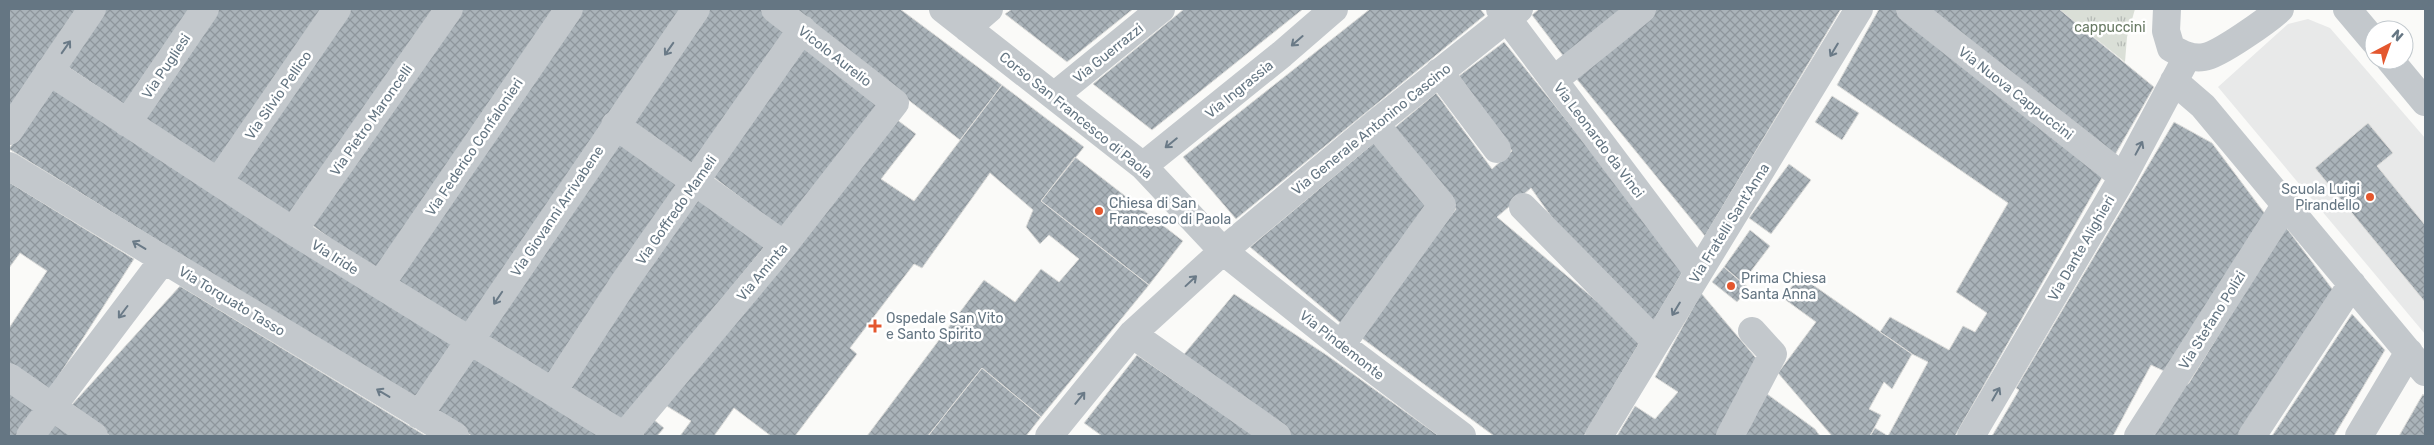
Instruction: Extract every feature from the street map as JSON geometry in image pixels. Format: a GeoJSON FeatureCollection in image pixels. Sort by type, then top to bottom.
{"type":"FeatureCollection","features":[{"type":"Feature","properties":{"kind":"street"},"geometry":{"type":"LineString","coordinates":[[9,131],[92,9]]}},
{"type":"Feature","properties":{"kind":"street","name":"Via Pugliesi"},"geometry":{"type":"LineString","coordinates":[[127,123],[204,9]]}},
{"type":"Feature","properties":{"kind":"street","name":"Via Silvio Pellico"},"geometry":{"type":"LineString","coordinates":[[218,182],[337,9]]}},
{"type":"Feature","properties":{"kind":"street","name":"Via Pietro Maroncelli"},"geometry":{"type":"LineString","coordinates":[[293,231],[449,9]]}},
{"type":"Feature","properties":{"kind":"street","name":"Via Federico Confalonieri"},"geometry":{"type":"LineString","coordinates":[[380,285],[569,9]]}},
{"type":"Feature","properties":{"kind":"street","name":"Via Giovanni Arrivabene"},"geometry":{"type":"LineString","coordinates":[[419,415],[696,9]]}},
{"type":"Feature","properties":{"kind":"street","name":"Vicolo Aurelio"},"geometry":{"type":"LineString","coordinates":[[775,9],[895,103]]}},
{"type":"Feature","properties":{"kind":"street","name":"Corso San Francesco di Paola"},"geometry":{"type":"LineString","coordinates":[[943,9],[1143,166],[1223,251]]}},
{"type":"Feature","properties":{"kind":"street"},"geometry":{"type":"LineString","coordinates":[[967,28],[990,9]]}},
{"type":"Feature","properties":{"kind":"street","name":"Via Guerrazzi"},"geometry":{"type":"LineString","coordinates":[[1054,96],[1161,9]]}},
{"type":"Feature","properties":{"kind":"street","name":"Via Ingrassia"},"geometry":{"type":"LineString","coordinates":[[1143,166],[1282,54],[1334,9]]}},
{"type":"Feature","properties":{"kind":"street"},"geometry":{"type":"LineString","coordinates":[[1554,80],[1642,9]]}},
{"type":"Feature","properties":{"kind":"street","name":"Via Fratelli Sant'Anna"},"geometry":{"type":"LineString","coordinates":[[1598,436],[1859,9]]}},
{"type":"Feature","properties":{"kind":"street","name":"Via Nuova Cappuccini"},"geometry":{"type":"LineString","coordinates":[[1910,9],[2123,177]]}},
{"type":"Feature","properties":{"kind":"street"},"geometry":{"type":"LineString","coordinates":[[2167,9],[2166,31],[2171,48],[2187,57],[2205,57],[2221,50],[2280,9]]}},
{"type":"Feature","properties":{"kind":"street"},"geometry":{"type":"LineString","coordinates":[[2347,9],[2364,29]]}},
{"type":"Feature","properties":{"kind":"street","name":"Via Leonardo da Vinci"},"geometry":{"type":"LineString","coordinates":[[1509,12],[1554,80],[1698,272]]}},
{"type":"Feature","properties":{"kind":"street","name":"Via Generale Antonino Cascino"},"geometry":{"type":"LineString","coordinates":[[1059,433],[1132,334],[1223,251],[1509,12]]}},
{"type":"Feature","properties":{"kind":"street","name":"Via Goffredo Mameli"},"geometry":{"type":"LineString","coordinates":[[553,392],[625,281],[696,183],[802,29]]}},
{"type":"Feature","properties":{"kind":"street","name":"Via Dante Alighieri"},"geometry":{"type":"LineString","coordinates":[[1971,436],[2123,177],[2187,57]]}},
{"type":"Feature","properties":{"kind":"street"},"geometry":{"type":"LineString","coordinates":[[2398,70],[2425,102]]}},
{"type":"Feature","properties":{"kind":"street","name":"Via Iride"},"geometry":{"type":"LineString","coordinates":[[49,71],[293,231],[624,436]]}},
{"type":"Feature","properties":{"kind":"street"},"geometry":{"type":"LineString","coordinates":[[1439,72],[1497,149]]}},
{"type":"Feature","properties":{"kind":"street"},"geometry":{"type":"LineString","coordinates":[[2174,81],[2203,106],[2417,362],[2360,436]]}},
{"type":"Feature","properties":{"kind":"street","name":"Via Aminta"},"geometry":{"type":"LineString","coordinates":[[624,436],[784,245],[895,103]]}},
{"type":"Feature","properties":{"kind":"street"},"geometry":{"type":"LineString","coordinates":[[1342,345],[1442,205],[1375,124]]}},
{"type":"Feature","properties":{"kind":"street"},"geometry":{"type":"LineString","coordinates":[[615,126],[784,245]]}},
{"type":"Feature","properties":{"kind":"street","name":"Via Torquato Tasso"},"geometry":{"type":"LineString","coordinates":[[9,166],[454,436]]}},
{"type":"Feature","properties":{"kind":"street","name":"Via Stefano Polizi"},"geometry":{"type":"LineString","coordinates":[[2138,436],[2286,204]]}},
{"type":"Feature","properties":{"kind":"street"},"geometry":{"type":"LineString","coordinates":[[1522,208],[1656,342]]}},
{"type":"Feature","properties":{"kind":"street","name":"Via Pindemonte"},"geometry":{"type":"LineString","coordinates":[[1223,251],[1462,436]]}},
{"type":"Feature","properties":{"kind":"street"},"geometry":{"type":"LineString","coordinates":[[30,436],[163,260]]}},
{"type":"Feature","properties":{"kind":"street"},"geometry":{"type":"LineString","coordinates":[[2252,436],[2352,284]]}},
{"type":"Feature","properties":{"kind":"street"},"geometry":{"type":"LineString","coordinates":[[1730,436],[1773,354],[1752,331]]}},
{"type":"Feature","properties":{"kind":"street"},"geometry":{"type":"LineString","coordinates":[[1132,334],[1276,436]]}},
{"type":"Feature","properties":{"kind":"street"},"geometry":{"type":"LineString","coordinates":[[9,377],[94,436]]}},
{"type":"Feature","properties":{"kind":"shaded area"},"geometry":{"type":"Polygon","coordinates":[[[2308,19],[2330,28],[2364,67],[2364,70],[2366,70],[2425,138],[2425,334],[2218,87],[2288,24],[2308,19]]]}},
{"type":"Feature","properties":{"kind":"green space","name":"cappuccini"},"geometry":{"type":"Polygon","coordinates":[[[2059,9],[2135,9],[2127,37],[2125,62],[2059,9]]]}},
{"type":"Feature","properties":{"kind":"building"},"geometry":{"type":"Polygon","coordinates":[[[82,9],[9,117],[9,10],[82,9]]]}},
{"type":"Feature","properties":{"kind":"building"},"geometry":{"type":"Polygon","coordinates":[[[103,9],[195,9],[128,107],[65,65],[103,9]]]}},
{"type":"Feature","properties":{"kind":"building"},"geometry":{"type":"Polygon","coordinates":[[[216,9],[326,9],[218,168],[142,117],[216,9]]]}},
{"type":"Feature","properties":{"kind":"building"},"geometry":{"type":"Polygon","coordinates":[[[346,9],[436,9],[290,216],[233,178],[346,9]]]}},
{"type":"Feature","properties":{"kind":"building"},"geometry":{"type":"Polygon","coordinates":[[[462,9],[557,9],[376,272],[309,223],[462,9]]]}},
{"type":"Feature","properties":{"kind":"building"},"geometry":{"type":"Polygon","coordinates":[[[580,9],[687,9],[466,330],[395,280],[580,9]]]}},
{"type":"Feature","properties":{"kind":"building"},"geometry":{"type":"Polygon","coordinates":[[[707,9],[765,9],[790,29],[694,167],[629,120],[707,9]]]}},
{"type":"Feature","properties":{"kind":"building"},"geometry":{"type":"Polygon","coordinates":[[[791,9],[900,9],[1002,85],[960,140],[791,9]]]}},
{"type":"Feature","properties":{"kind":"building"},"geometry":{"type":"Polygon","coordinates":[[[1012,9],[1133,9],[1067,62],[1005,14],[1012,9]]]}},
{"type":"Feature","properties":{"kind":"building"},"geometry":{"type":"Polygon","coordinates":[[[1184,9],[1303,9],[1152,130],[1093,84],[1184,9]]]}},
{"type":"Feature","properties":{"kind":"building"},"geometry":{"type":"Polygon","coordinates":[[[1370,9],[1480,9],[1485,15],[1236,219],[1183,157],[1370,9]]]}},
{"type":"Feature","properties":{"kind":"building"},"geometry":{"type":"Polygon","coordinates":[[[1539,9],[1623,9],[1564,57],[1532,15],[1539,9]]]}},
{"type":"Feature","properties":{"kind":"building"},"geometry":{"type":"Polygon","coordinates":[[[1657,9],[1841,9],[1705,236],[1575,77],[1657,9]]]}},
{"type":"Feature","properties":{"kind":"building"},"geometry":{"type":"Polygon","coordinates":[[[1879,9],[1898,9],[2103,176],[1955,436],[1888,436],[1928,362],[1912,354],[1880,332],[1890,317],[1949,350],[1963,326],[1975,332],[1987,313],[1956,292],[2008,203],[1837,85],[1879,9]]]}},
{"type":"Feature","properties":{"kind":"building"},"geometry":{"type":"Polygon","coordinates":[[[1923,9],[2059,9],[2154,87],[2112,160],[1923,9]]]}},
{"type":"Feature","properties":{"kind":"building"},"geometry":{"type":"Polygon","coordinates":[[[806,42],[881,101],[783,230],[712,176],[806,42]]]}},
{"type":"Feature","properties":{"kind":"building"},"geometry":{"type":"Polygon","coordinates":[[[1504,42],[1685,268],[1650,327],[1567,239],[1531,188],[1497,217],[1642,339],[1584,436],[1494,436],[1359,336],[1456,209],[1392,130],[1436,93],[1492,169],[1512,151],[1459,76],[1504,42]]]}},
{"type":"Feature","properties":{"kind":"building"},"geometry":{"type":"Polygon","coordinates":[[[1002,85],[1084,147],[1041,201],[1149,285],[1041,417],[982,368],[928,436],[867,436],[984,280],[1015,302],[1041,269],[1059,282],[1079,259],[1049,235],[1040,244],[1026,227],[1033,210],[990,173],[922,268],[914,264],[850,348],[857,354],[795,436],[771,436],[734,408],[714,436],[680,436],[691,421],[665,405],[896,119],[916,134],[881,179],[914,201],[1002,85]]]}},
{"type":"Feature","properties":{"kind":"building"},"geometry":{"type":"Polygon","coordinates":[[[52,86],[457,343],[418,401],[9,149],[52,86]]]}},
{"type":"Feature","properties":{"kind":"building"},"geometry":{"type":"Polygon","coordinates":[[[1832,96],[1859,113],[1842,140],[1815,122],[1832,96]]]}},
{"type":"Feature","properties":{"kind":"building"},"geometry":{"type":"Polygon","coordinates":[[[2174,122],[2212,143],[2266,215],[2166,372],[2151,365],[2113,436],[1992,436],[2019,390],[2016,388],[2174,122]]]}},
{"type":"Feature","properties":{"kind":"building","name":"Scuola Luigi Pirandello"},"geometry":{"type":"Polygon","coordinates":[[[2368,123],[2393,153],[2377,166],[2425,225],[2425,302],[2315,168],[2368,123]]]}},
{"type":"Feature","properties":{"kind":"building"},"geometry":{"type":"Polygon","coordinates":[[[618,137],[683,183],[549,378],[485,335],[618,137]]]}},
{"type":"Feature","properties":{"kind":"building"},"geometry":{"type":"Polygon","coordinates":[[[1376,141],[1431,207],[1343,325],[1250,247],[1376,141]]]}},
{"type":"Feature","properties":{"kind":"building","name":"Chiesa di San Francesco di Paola"},"geometry":{"type":"Polygon","coordinates":[[[1075,157],[1183,241],[1149,285],[1041,201],[1075,157]]]}},
{"type":"Feature","properties":{"kind":"building"},"geometry":{"type":"Polygon","coordinates":[[[1789,164],[1811,180],[1771,234],[1749,218],[1789,164]]]}},
{"type":"Feature","properties":{"kind":"building"},"geometry":{"type":"Polygon","coordinates":[[[9,182],[134,259],[49,391],[9,363],[9,328],[47,271],[20,253],[9,268],[9,182]]]}},
{"type":"Feature","properties":{"kind":"building"},"geometry":{"type":"Polygon","coordinates":[[[699,196],[766,245],[620,424],[568,386],[699,196]]]}},
{"type":"Feature","properties":{"kind":"building"},"geometry":{"type":"Polygon","coordinates":[[[2285,226],[2336,294],[2243,436],[2151,436],[2180,389],[2189,383],[2285,226]]]}},
{"type":"Feature","properties":{"kind":"building"},"geometry":{"type":"Polygon","coordinates":[[[1750,230],[1770,246],[1742,283],[1724,267],[1750,230]]]}},
{"type":"Feature","properties":{"kind":"building","name":"Prima Chiesa Santa Anna"},"geometry":{"type":"Polygon","coordinates":[[[1724,267],[1749,288],[1737,302],[1712,282],[1724,267]]]}},
{"type":"Feature","properties":{"kind":"building"},"geometry":{"type":"Polygon","coordinates":[[[1800,276],[1912,354],[1892,389],[1884,382],[1869,409],[1881,415],[1870,436],[1832,436],[1778,373],[1816,322],[1783,298],[1800,276]]]}},
{"type":"Feature","properties":{"kind":"building"},"geometry":{"type":"Polygon","coordinates":[[[180,286],[426,436],[110,436],[69,408],[180,286]]]}},
{"type":"Feature","properties":{"kind":"building"},"geometry":{"type":"Polygon","coordinates":[[[1701,293],[1761,364],[1721,436],[1617,436],[1635,406],[1655,419],[1678,392],[1655,377],[1701,293]]]}},
{"type":"Feature","properties":{"kind":"building"},"geometry":{"type":"Polygon","coordinates":[[[1234,294],[1328,356],[1439,436],[1289,436],[1180,359],[1234,294]]]}},
{"type":"Feature","properties":{"kind":"building"},"geometry":{"type":"Polygon","coordinates":[[[2352,314],[2385,350],[2334,436],[2272,436],[2352,314]]]}},
{"type":"Feature","properties":{"kind":"building"},"geometry":{"type":"Polygon","coordinates":[[[472,353],[604,436],[472,436],[433,413],[472,353]]]}},
{"type":"Feature","properties":{"kind":"building"},"geometry":{"type":"Polygon","coordinates":[[[1137,355],[1255,436],[1102,436],[1084,423],[1137,355]]]}},
{"type":"Feature","properties":{"kind":"building"},"geometry":{"type":"Polygon","coordinates":[[[982,368],[1041,417],[1026,436],[928,436],[982,368]]]}},
{"type":"Feature","properties":{"kind":"building"},"geometry":{"type":"Polygon","coordinates":[[[9,390],[36,410],[18,436],[9,436],[9,390]]]}},
{"type":"Feature","properties":{"kind":"building"},"geometry":{"type":"Polygon","coordinates":[[[1763,391],[1815,429],[1820,436],[1740,436],[1763,391]]]}},
{"type":"Feature","properties":{"kind":"building"},"geometry":{"type":"Polygon","coordinates":[[[2423,394],[2425,397],[2425,436],[2399,436],[2423,394]]]}},
{"type":"Feature","properties":{"kind":"building"},"geometry":{"type":"Polygon","coordinates":[[[51,419],[75,436],[39,436],[51,419]]]}},
{"type":"Feature","properties":{"kind":"building"},"geometry":{"type":"Polygon","coordinates":[[[653,419],[664,428],[657,436],[645,436],[642,434],[653,419]]]}},
{"type":"Feature","properties":{"kind":"building"},"geometry":{"type":"Polygon","coordinates":[[[1875,428],[1888,436],[1870,436],[1875,428]]]}},
{"type":"Feature","properties":{"kind":"place","name":"Scuola Luigi Pirandello"},"geometry":{"type":"Point","coordinates":[2370,197]}},
{"type":"Feature","properties":{"kind":"place","name":"Chiesa di San Francesco di Paola"},"geometry":{"type":"Point","coordinates":[1099,211]}},
{"type":"Feature","properties":{"kind":"place","name":"Prima Chiesa Santa Anna"},"geometry":{"type":"Point","coordinates":[1731,286]}},
{"type":"Feature","properties":{"kind":"place","name":"Ospedale San Vito e Santo Spirito"},"geometry":{"type":"Point","coordinates":[875,326]}}]}
